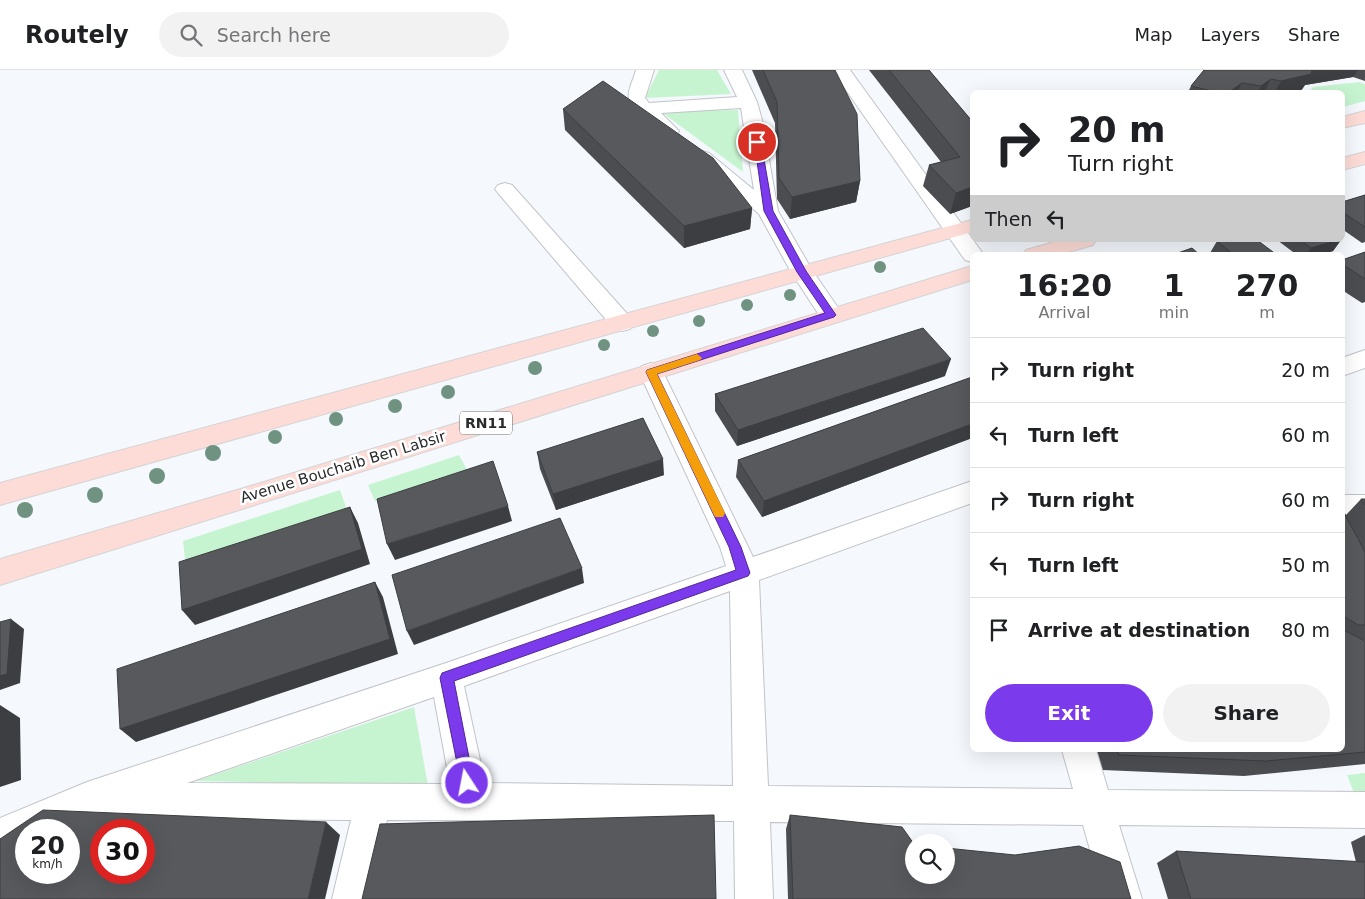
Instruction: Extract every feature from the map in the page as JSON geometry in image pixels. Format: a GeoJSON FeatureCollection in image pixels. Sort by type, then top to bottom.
{"type":"FeatureCollection","features":[{"type":"Feature","properties":{"kind":"main road"},"geometry":{"type":"LineString","coordinates":[[1345,122],[1365,117]]}},
{"type":"Feature","properties":{"kind":"main road"},"geometry":{"type":"LineString","coordinates":[[1345,163],[1365,158]]}},
{"type":"Feature","properties":{"kind":"main road"},"geometry":{"type":"LineString","coordinates":[[0,494],[963,228]]}},
{"type":"Feature","properties":{"kind":"main road"},"geometry":{"type":"LineString","coordinates":[[1044,252],[1077,242]]}},
{"type":"Feature","properties":{"kind":"main road","name":"Avenue Bouchaib Ben Labsir"},"geometry":{"type":"LineString","coordinates":[[0,572],[970,274]]}},
{"type":"Feature","properties":{"kind":"street"},"geometry":{"type":"LineString","coordinates":[[645,70],[636,98],[642,109],[768,211]]}},
{"type":"Feature","properties":{"kind":"street"},"geometry":{"type":"LineString","coordinates":[[733,70],[748,102],[756,135],[768,211],[802,272],[831,315]]}},
{"type":"Feature","properties":{"kind":"street"},"geometry":{"type":"LineString","coordinates":[[841,70],[963,228],[972,252]]}},
{"type":"Feature","properties":{"kind":"street"},"geometry":{"type":"LineString","coordinates":[[642,109],[748,102]]}},
{"type":"Feature","properties":{"kind":"street"},"geometry":{"type":"LineString","coordinates":[[506,189],[622,323]]}},
{"type":"Feature","properties":{"kind":"street"},"geometry":{"type":"LineString","coordinates":[[1345,366],[1365,359]]}},
{"type":"Feature","properties":{"kind":"street"},"geometry":{"type":"LineString","coordinates":[[651,372],[735,547],[744,573],[754,899]]}},
{"type":"Feature","properties":{"kind":"street"},"geometry":{"type":"LineString","coordinates":[[0,836],[87,800],[446,678],[970,493]]}},
{"type":"Feature","properties":{"kind":"street"},"geometry":{"type":"LineString","coordinates":[[1345,506],[1365,506]]}},
{"type":"Feature","properties":{"kind":"street"},"geometry":{"type":"LineString","coordinates":[[446,678],[471,801]]}},
{"type":"Feature","properties":{"kind":"street"},"geometry":{"type":"LineString","coordinates":[[1080,752],[1123,899]]}},
{"type":"Feature","properties":{"kind":"street"},"geometry":{"type":"LineString","coordinates":[[87,800],[471,801],[1365,810]]}},
{"type":"Feature","properties":{"kind":"street"},"geometry":{"type":"LineString","coordinates":[[351,899],[372,802]]}},
{"type":"Feature","properties":{"kind":"green space"},"geometry":{"type":"Polygon","coordinates":[[[659,70],[717,70],[731,94],[645,98],[659,70]]]}},
{"type":"Feature","properties":{"kind":"green space"},"geometry":{"type":"Polygon","coordinates":[[[1359,82],[1365,84],[1365,101],[1345,106],[1345,90],[1311,90],[1313,87],[1359,82]]]}},
{"type":"Feature","properties":{"kind":"green space"},"geometry":{"type":"Polygon","coordinates":[[[738,110],[743,172],[660,111],[738,110]]]}},
{"type":"Feature","properties":{"kind":"green space"},"geometry":{"type":"Polygon","coordinates":[[[459,455],[467,470],[375,501],[368,485],[459,455]]]}},
{"type":"Feature","properties":{"kind":"green space"},"geometry":{"type":"Polygon","coordinates":[[[340,490],[347,510],[186,565],[183,541],[340,490]]]}},
{"type":"Feature","properties":{"kind":"green space"},"geometry":{"type":"Polygon","coordinates":[[[414,707],[428,786],[196,781],[414,707]]]}},
{"type":"Feature","properties":{"kind":"green space"},"geometry":{"type":"Polygon","coordinates":[[[1365,773],[1365,793],[1354,793],[1347,775],[1365,773]]]}},
{"type":"Feature","properties":{"kind":"building"},"geometry":{"type":"Polygon","coordinates":[[[763,70],[835,70],[857,114],[860,181],[792,197],[779,178],[777,102],[763,70]]]}},
{"type":"Feature","properties":{"kind":"building"},"geometry":{"type":"Polygon","coordinates":[[[889,70],[929,70],[970,119],[970,188],[956,193],[929,165],[960,157],[889,70]]]}},
{"type":"Feature","properties":{"kind":"building"},"geometry":{"type":"Polygon","coordinates":[[[1204,70],[1312,70],[1311,74],[1281,81],[1271,79],[1261,86],[1242,83],[1232,90],[1208,90],[1191,86],[1204,70]]]}},
{"type":"Feature","properties":{"kind":"building"},"geometry":{"type":"Polygon","coordinates":[[[603,81],[713,158],[752,208],[684,226],[563,109],[603,81]]]}},
{"type":"Feature","properties":{"kind":"building"},"geometry":{"type":"Polygon","coordinates":[[[1365,195],[1365,227],[1345,214],[1345,201],[1365,195]]]}},
{"type":"Feature","properties":{"kind":"building"},"geometry":{"type":"Polygon","coordinates":[[[1218,242],[1260,242],[1273,252],[1230,252],[1218,242]]]}},
{"type":"Feature","properties":{"kind":"building"},"geometry":{"type":"Polygon","coordinates":[[[1304,242],[1331,242],[1311,248],[1304,242]]]}},
{"type":"Feature","properties":{"kind":"building"},"geometry":{"type":"Polygon","coordinates":[[[1192,248],[1197,252],[1181,252],[1192,248]]]}},
{"type":"Feature","properties":{"kind":"building"},"geometry":{"type":"Polygon","coordinates":[[[1365,252],[1365,279],[1345,266],[1345,259],[1365,252]]]}},
{"type":"Feature","properties":{"kind":"building"},"geometry":{"type":"Polygon","coordinates":[[[923,328],[951,359],[738,430],[715,394],[923,328]]]}},
{"type":"Feature","properties":{"kind":"building"},"geometry":{"type":"Polygon","coordinates":[[[970,378],[970,425],[764,501],[738,460],[970,378]]]}},
{"type":"Feature","properties":{"kind":"building"},"geometry":{"type":"Polygon","coordinates":[[[643,418],[663,459],[553,494],[537,452],[643,418]]]}},
{"type":"Feature","properties":{"kind":"building"},"geometry":{"type":"Polygon","coordinates":[[[493,461],[508,506],[387,544],[377,499],[493,461]]]}},
{"type":"Feature","properties":{"kind":"building"},"geometry":{"type":"Polygon","coordinates":[[[350,507],[362,549],[182,610],[179,562],[350,507]]]}},
{"type":"Feature","properties":{"kind":"building"},"geometry":{"type":"Polygon","coordinates":[[[1345,515],[1365,552],[1365,625],[1358,625],[1345,617],[1345,515]]]}},
{"type":"Feature","properties":{"kind":"building"},"geometry":{"type":"Polygon","coordinates":[[[560,518],[582,568],[407,631],[392,575],[560,518]]]}},
{"type":"Feature","properties":{"kind":"building"},"geometry":{"type":"Polygon","coordinates":[[[375,582],[390,639],[120,729],[117,669],[375,582]]]}},
{"type":"Feature","properties":{"kind":"building"},"geometry":{"type":"Polygon","coordinates":[[[11,619],[7,674],[0,676],[0,622],[11,619]]]}},
{"type":"Feature","properties":{"kind":"building"},"geometry":{"type":"Polygon","coordinates":[[[1345,631],[1365,641],[1365,752],[1266,761],[1119,755],[1118,752],[1345,752],[1345,631]]]}},
{"type":"Feature","properties":{"kind":"building"},"geometry":{"type":"Polygon","coordinates":[[[43,810],[326,822],[308,899],[0,899],[0,839],[15,829],[15,884],[80,884],[80,819],[30,819],[43,810]]]}},
{"type":"Feature","properties":{"kind":"building"},"geometry":{"type":"Polygon","coordinates":[[[714,815],[716,899],[362,899],[380,824],[714,815]]]}},
{"type":"Feature","properties":{"kind":"building"},"geometry":{"type":"Polygon","coordinates":[[[790,815],[902,827],[907,834],[905,834],[905,884],[955,884],[955,849],[1015,855],[1079,846],[1120,862],[1131,899],[793,899],[790,815]]]}},
{"type":"Feature","properties":{"kind":"building"},"geometry":{"type":"Polygon","coordinates":[[[1176,851],[1365,862],[1365,899],[1191,899],[1176,851]]]}},
{"type":"Feature","properties":{"kind":"slow traffic"},"geometry":{"type":"LineString","coordinates":[[697,358],[651,372],[719,513]]}},
{"type":"Feature","properties":{"kind":"route"},"geometry":{"type":"LineString","coordinates":[[467,783],[446,678],[744,573],[735,547],[651,372],[831,315],[802,272],[768,211],[757,142]]}}]}
